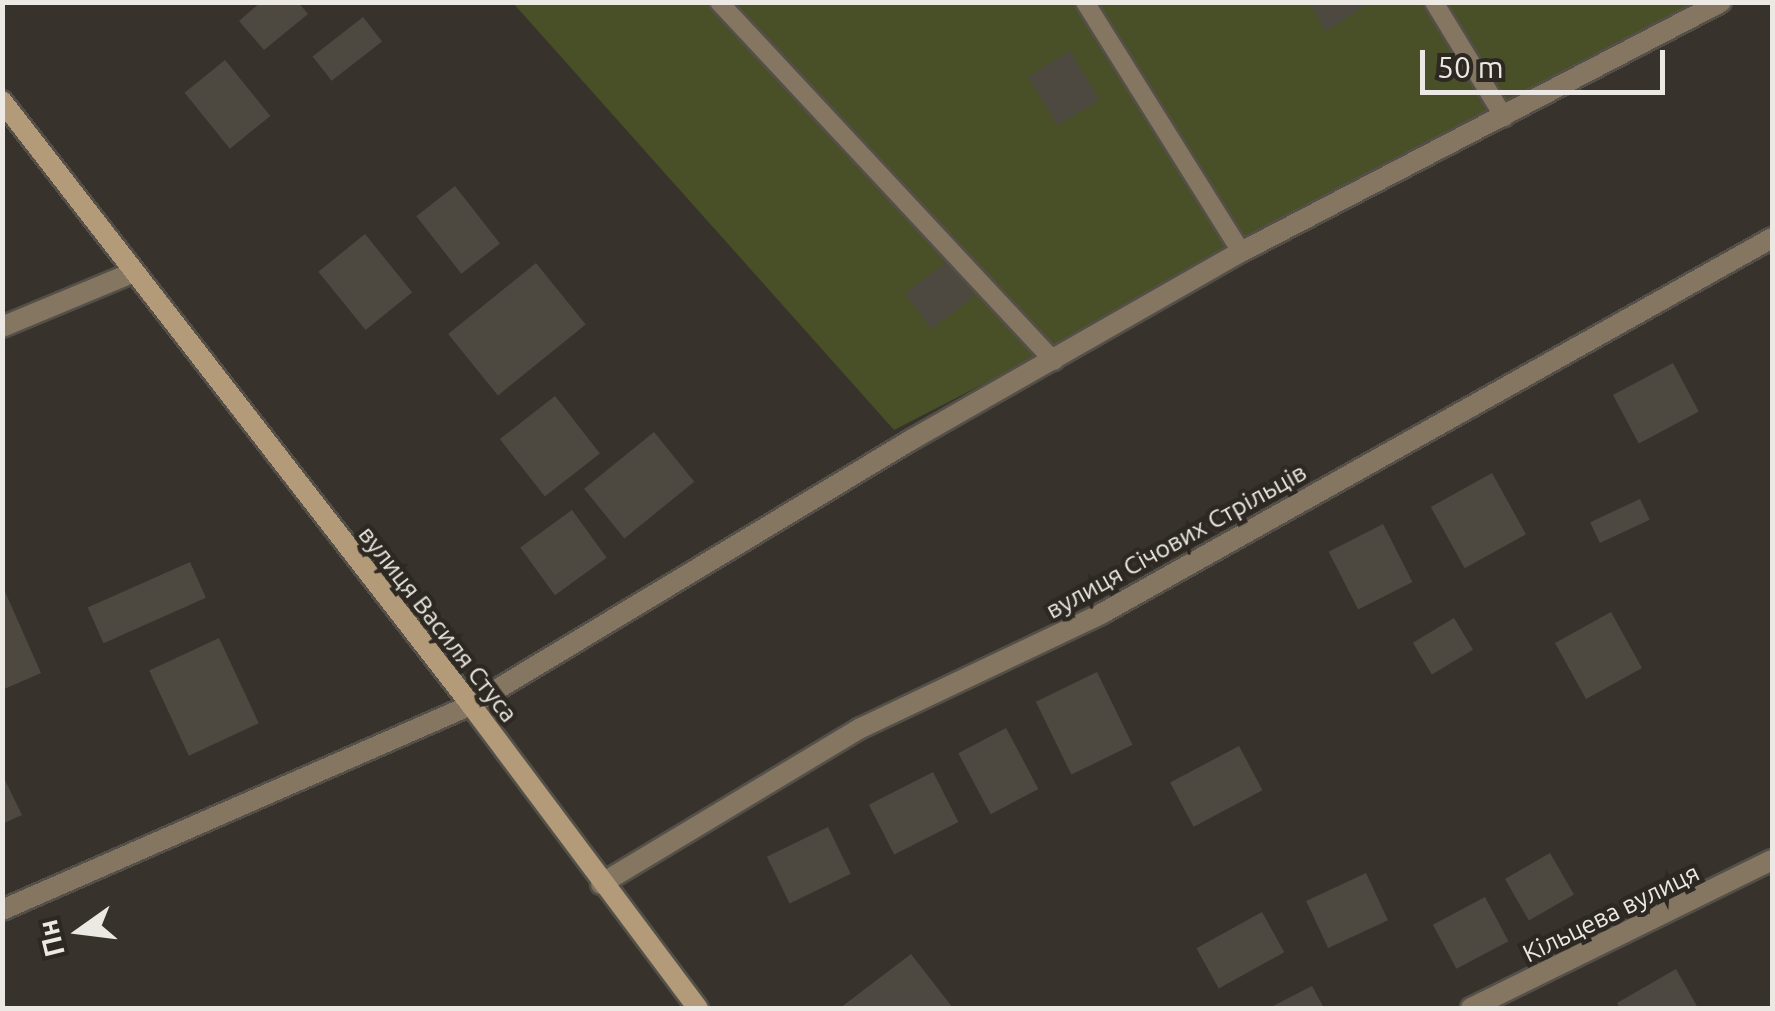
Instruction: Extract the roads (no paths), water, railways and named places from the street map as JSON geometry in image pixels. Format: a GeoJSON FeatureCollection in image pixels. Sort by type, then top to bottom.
{"type":"FeatureCollection","features":[{"type":"Feature","properties":{"kind":"street"},"geometry":{"type":"LineString","coordinates":[[2,910],[471,705],[912,440],[1241,252],[1720,2]]}},
{"type":"Feature","properties":{"kind":"street","name":"вулиця Василя Стуса"},"geometry":{"type":"LineString","coordinates":[[2,101],[471,705],[698,1008]]}},
{"type":"Feature","properties":{"kind":"street","name":"вулиця Січових Стрільців"},"geometry":{"type":"LineString","coordinates":[[602,884],[861,728],[1101,614],[1772,238]]}},
{"type":"Feature","properties":{"kind":"street"},"geometry":{"type":"LineString","coordinates":[[2,327],[132,273]]}},
{"type":"Feature","properties":{"kind":"street","name":"Кільцева вулиця"},"geometry":{"type":"LineString","coordinates":[[1472,1008],[1772,860]]}},
{"type":"Feature","properties":{"kind":"lane"},"geometry":{"type":"LineString","coordinates":[[719,2],[1054,361]]}},
{"type":"Feature","properties":{"kind":"lane"},"geometry":{"type":"LineString","coordinates":[[1085,2],[1241,252]]}},
{"type":"Feature","properties":{"kind":"lane"},"geometry":{"type":"LineString","coordinates":[[1434,2],[1504,117]]}}]}
